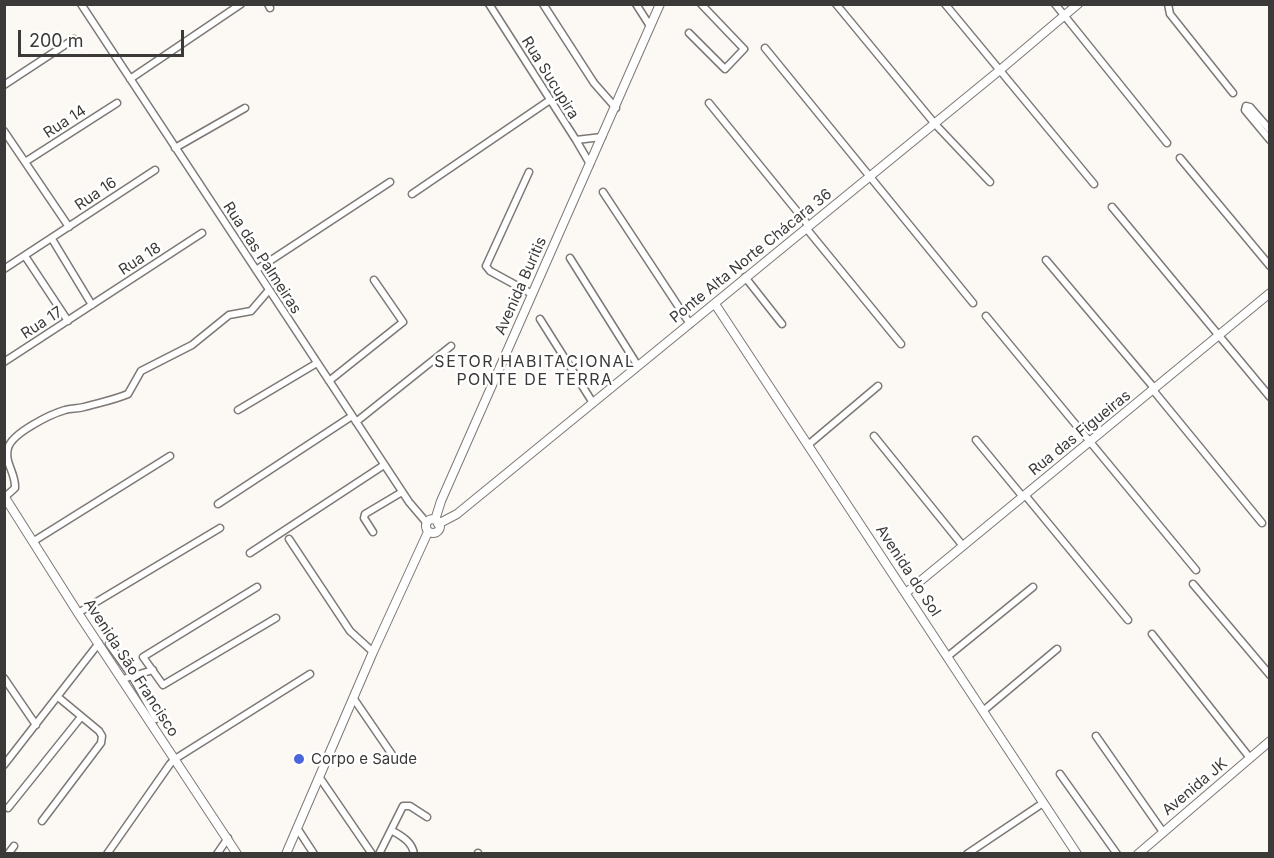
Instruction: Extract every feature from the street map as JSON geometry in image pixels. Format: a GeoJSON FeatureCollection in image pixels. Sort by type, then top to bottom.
{"type":"FeatureCollection","features":[{"type":"Feature","properties":{"kind":"street"},"geometry":{"type":"LineString","coordinates":[[130,79],[241,4]]}},
{"type":"Feature","properties":{"kind":"street","name":"Rua Sucupira"},"geometry":{"type":"LineString","coordinates":[[489,4],[590,164]]}},
{"type":"Feature","properties":{"kind":"street"},"geometry":{"type":"LineString","coordinates":[[543,4],[594,84],[616,108]]}},
{"type":"Feature","properties":{"kind":"street"},"geometry":{"type":"LineString","coordinates":[[636,4],[650,26]]}},
{"type":"Feature","properties":{"kind":"street","name":"Avenida Buritis"},"geometry":{"type":"LineString","coordinates":[[433,522],[660,4]]}},
{"type":"Feature","properties":{"kind":"street"},"geometry":{"type":"LineString","coordinates":[[689,33],[725,69],[744,49],[701,4]]}},
{"type":"Feature","properties":{"kind":"street"},"geometry":{"type":"LineString","coordinates":[[836,4],[935,124],[990,182]]}},
{"type":"Feature","properties":{"kind":"street"},"geometry":{"type":"LineString","coordinates":[[945,4],[1094,184]]}},
{"type":"Feature","properties":{"kind":"street"},"geometry":{"type":"LineString","coordinates":[[1055,4],[1167,143]]}},
{"type":"Feature","properties":{"kind":"street","name":"Ponte Alta Norte Chácara 36"},"geometry":{"type":"LineString","coordinates":[[428,532],[432,534],[437,532],[433,522],[457,514],[935,124],[1078,4]]}},
{"type":"Feature","properties":{"kind":"street"},"geometry":{"type":"LineString","coordinates":[[1168,4],[1170,14],[1233,93]]}},
{"type":"Feature","properties":{"kind":"street","name":"Rua das Palmeiras"},"geometry":{"type":"LineString","coordinates":[[85,6],[130,79],[402,492],[433,522]]}},
{"type":"Feature","properties":{"kind":"street"},"geometry":{"type":"LineString","coordinates":[[4,85],[74,39]]}},
{"type":"Feature","properties":{"kind":"street"},"geometry":{"type":"LineString","coordinates":[[765,48],[973,303]]}},
{"type":"Feature","properties":{"kind":"street"},"geometry":{"type":"LineString","coordinates":[[412,194],[550,100]]}},
{"type":"Feature","properties":{"kind":"street","name":"Rua 14"},"geometry":{"type":"LineString","coordinates":[[25,162],[117,103]]}},
{"type":"Feature","properties":{"kind":"street"},"geometry":{"type":"LineString","coordinates":[[709,104],[901,344]]}},
{"type":"Feature","properties":{"kind":"street"},"geometry":{"type":"LineString","coordinates":[[1269,130],[1250,107],[1245,107],[1269,140]]}},
{"type":"Feature","properties":{"kind":"street"},"geometry":{"type":"LineString","coordinates":[[176,148],[245,108]]}},
{"type":"Feature","properties":{"kind":"street"},"geometry":{"type":"LineString","coordinates":[[4,131],[69,226]]}},
{"type":"Feature","properties":{"kind":"street"},"geometry":{"type":"LineString","coordinates":[[576,140],[602,137]]}},
{"type":"Feature","properties":{"kind":"street"},"geometry":{"type":"LineString","coordinates":[[1180,158],[1269,266]]}},
{"type":"Feature","properties":{"kind":"street","name":"Rua 16"},"geometry":{"type":"LineString","coordinates":[[5,268],[155,170]]}},
{"type":"Feature","properties":{"kind":"street"},"geometry":{"type":"LineString","coordinates":[[529,172],[486,266],[490,271],[532,294]]}},
{"type":"Feature","properties":{"kind":"street"},"geometry":{"type":"LineString","coordinates":[[256,270],[390,182]]}},
{"type":"Feature","properties":{"kind":"street"},"geometry":{"type":"LineString","coordinates":[[603,192],[690,324]]}},
{"type":"Feature","properties":{"kind":"street"},"geometry":{"type":"LineString","coordinates":[[1112,207],[1269,398]]}},
{"type":"Feature","properties":{"kind":"street","name":"Rua 18"},"geometry":{"type":"LineString","coordinates":[[92,304],[202,233]]}},
{"type":"Feature","properties":{"kind":"street"},"geometry":{"type":"LineString","coordinates":[[52,239],[92,304]]}},
{"type":"Feature","properties":{"kind":"street"},"geometry":{"type":"LineString","coordinates":[[25,256],[68,321]]}},
{"type":"Feature","properties":{"kind":"street"},"geometry":{"type":"LineString","coordinates":[[570,258],[638,366]]}},
{"type":"Feature","properties":{"kind":"street"},"geometry":{"type":"LineString","coordinates":[[1046,260],[1262,523]]}},
{"type":"Feature","properties":{"kind":"street"},"geometry":{"type":"LineString","coordinates":[[745,277],[782,324]]}},
{"type":"Feature","properties":{"kind":"street"},"geometry":{"type":"LineString","coordinates":[[329,381],[403,322],[374,280]]}},
{"type":"Feature","properties":{"kind":"street"},"geometry":{"type":"LineString","coordinates":[[5,497],[15,488],[15,481],[7,462],[7,454],[10,442],[18,434],[62,411],[128,394],[141,371],[192,345],[229,315],[251,311],[269,290]]}},
{"type":"Feature","properties":{"kind":"street","name":"Rua das Figueiras"},"geometry":{"type":"LineString","coordinates":[[907,592],[1269,293]]}},
{"type":"Feature","properties":{"kind":"street","name":"Rua 17"},"geometry":{"type":"LineString","coordinates":[[4,362],[92,304]]}},
{"type":"Feature","properties":{"kind":"street","name":"Avenida do Sol"},"geometry":{"type":"LineString","coordinates":[[715,304],[907,592],[947,657],[1077,854]]}},
{"type":"Feature","properties":{"kind":"street"},"geometry":{"type":"LineString","coordinates":[[986,316],[1196,570]]}},
{"type":"Feature","properties":{"kind":"street"},"geometry":{"type":"LineString","coordinates":[[540,319],[593,403]]}},
{"type":"Feature","properties":{"kind":"street"},"geometry":{"type":"LineString","coordinates":[[218,504],[354,419],[451,346]]}},
{"type":"Feature","properties":{"kind":"street"},"geometry":{"type":"LineString","coordinates":[[238,410],[317,363]]}},
{"type":"Feature","properties":{"kind":"street"},"geometry":{"type":"LineString","coordinates":[[808,445],[878,386]]}},
{"type":"Feature","properties":{"kind":"street"},"geometry":{"type":"LineString","coordinates":[[874,436],[963,546]]}},
{"type":"Feature","properties":{"kind":"street"},"geometry":{"type":"LineString","coordinates":[[976,440],[1128,620]]}},
{"type":"Feature","properties":{"kind":"street"},"geometry":{"type":"LineString","coordinates":[[34,541],[170,456]]}},
{"type":"Feature","properties":{"kind":"street"},"geometry":{"type":"LineString","coordinates":[[250,553],[384,465]]}},
{"type":"Feature","properties":{"kind":"street"},"geometry":{"type":"LineString","coordinates":[[372,531],[364,518],[365,514],[402,492]]}},
{"type":"Feature","properties":{"kind":"street","name":"Avenida São Francisco"},"geometry":{"type":"LineString","coordinates":[[5,497],[82,610],[99,643],[237,854]]}},
{"type":"Feature","properties":{"kind":"street"},"geometry":{"type":"LineString","coordinates":[[286,854],[373,652],[433,522]]}},
{"type":"Feature","properties":{"kind":"street"},"geometry":{"type":"LineString","coordinates":[[82,610],[220,528]]}},
{"type":"Feature","properties":{"kind":"street"},"geometry":{"type":"LineString","coordinates":[[289,538],[350,631],[373,652]]}},
{"type":"Feature","properties":{"kind":"street"},"geometry":{"type":"LineString","coordinates":[[1193,584],[1269,675]]}},
{"type":"Feature","properties":{"kind":"street"},"geometry":{"type":"LineString","coordinates":[[257,587],[143,657],[163,685],[276,618]]}},
{"type":"Feature","properties":{"kind":"street"},"geometry":{"type":"LineString","coordinates":[[947,657],[1033,587]]}},
{"type":"Feature","properties":{"kind":"street"},"geometry":{"type":"LineString","coordinates":[[1152,634],[1250,758]]}},
{"type":"Feature","properties":{"kind":"street"},"geometry":{"type":"LineString","coordinates":[[4,765],[99,643]]}},
{"type":"Feature","properties":{"kind":"street"},"geometry":{"type":"LineString","coordinates":[[109,644],[132,676],[156,719]]}},
{"type":"Feature","properties":{"kind":"street"},"geometry":{"type":"LineString","coordinates":[[983,711],[1057,650]]}},
{"type":"Feature","properties":{"kind":"street"},"geometry":{"type":"LineString","coordinates":[[123,679],[153,670]]}},
{"type":"Feature","properties":{"kind":"street"},"geometry":{"type":"LineString","coordinates":[[107,854],[175,759],[310,674]]}},
{"type":"Feature","properties":{"kind":"street"},"geometry":{"type":"LineString","coordinates":[[4,678],[36,725]]}},
{"type":"Feature","properties":{"kind":"street"},"geometry":{"type":"LineString","coordinates":[[42,821],[101,743],[101,734],[58,697]]}},
{"type":"Feature","properties":{"kind":"street"},"geometry":{"type":"LineString","coordinates":[[354,699],[393,756]]}},
{"type":"Feature","properties":{"kind":"street"},"geometry":{"type":"LineString","coordinates":[[8,808],[81,717]]}},
{"type":"Feature","properties":{"kind":"street"},"geometry":{"type":"LineString","coordinates":[[1096,736],[1163,832]]}},
{"type":"Feature","properties":{"kind":"street","name":"Avenida JK"},"geometry":{"type":"LineString","coordinates":[[1138,854],[1268,745]]}},
{"type":"Feature","properties":{"kind":"street"},"geometry":{"type":"LineString","coordinates":[[1060,774],[1118,854]]}},
{"type":"Feature","properties":{"kind":"street"},"geometry":{"type":"LineString","coordinates":[[320,778],[372,854]]}},
{"type":"Feature","properties":{"kind":"street"},"geometry":{"type":"LineString","coordinates":[[967,854],[1043,804]]}},
{"type":"Feature","properties":{"kind":"street"},"geometry":{"type":"LineString","coordinates":[[379,854],[403,806],[410,806],[427,817]]}},
{"type":"Feature","properties":{"kind":"street"},"geometry":{"type":"LineString","coordinates":[[297,828],[314,854]]}},
{"type":"Feature","properties":{"kind":"street"},"geometry":{"type":"LineString","coordinates":[[391,830],[412,846],[414,854]]}},
{"type":"Feature","properties":{"kind":"street"},"geometry":{"type":"LineString","coordinates":[[217,854],[228,838]]}},
{"type":"Feature","properties":{"kind":"street"},"geometry":{"type":"LineString","coordinates":[[8,854],[14,846]]}},
{"type":"Feature","properties":{"kind":"place","name":"Corpo e Saude"},"geometry":{"type":"Point","coordinates":[299,759]}},
{"type":"Feature","properties":{"kind":"district","name":"SETOR HABITACIONAL PONTE DE TERRA"},"geometry":{"type":"Point","coordinates":[535,371]}}]}
